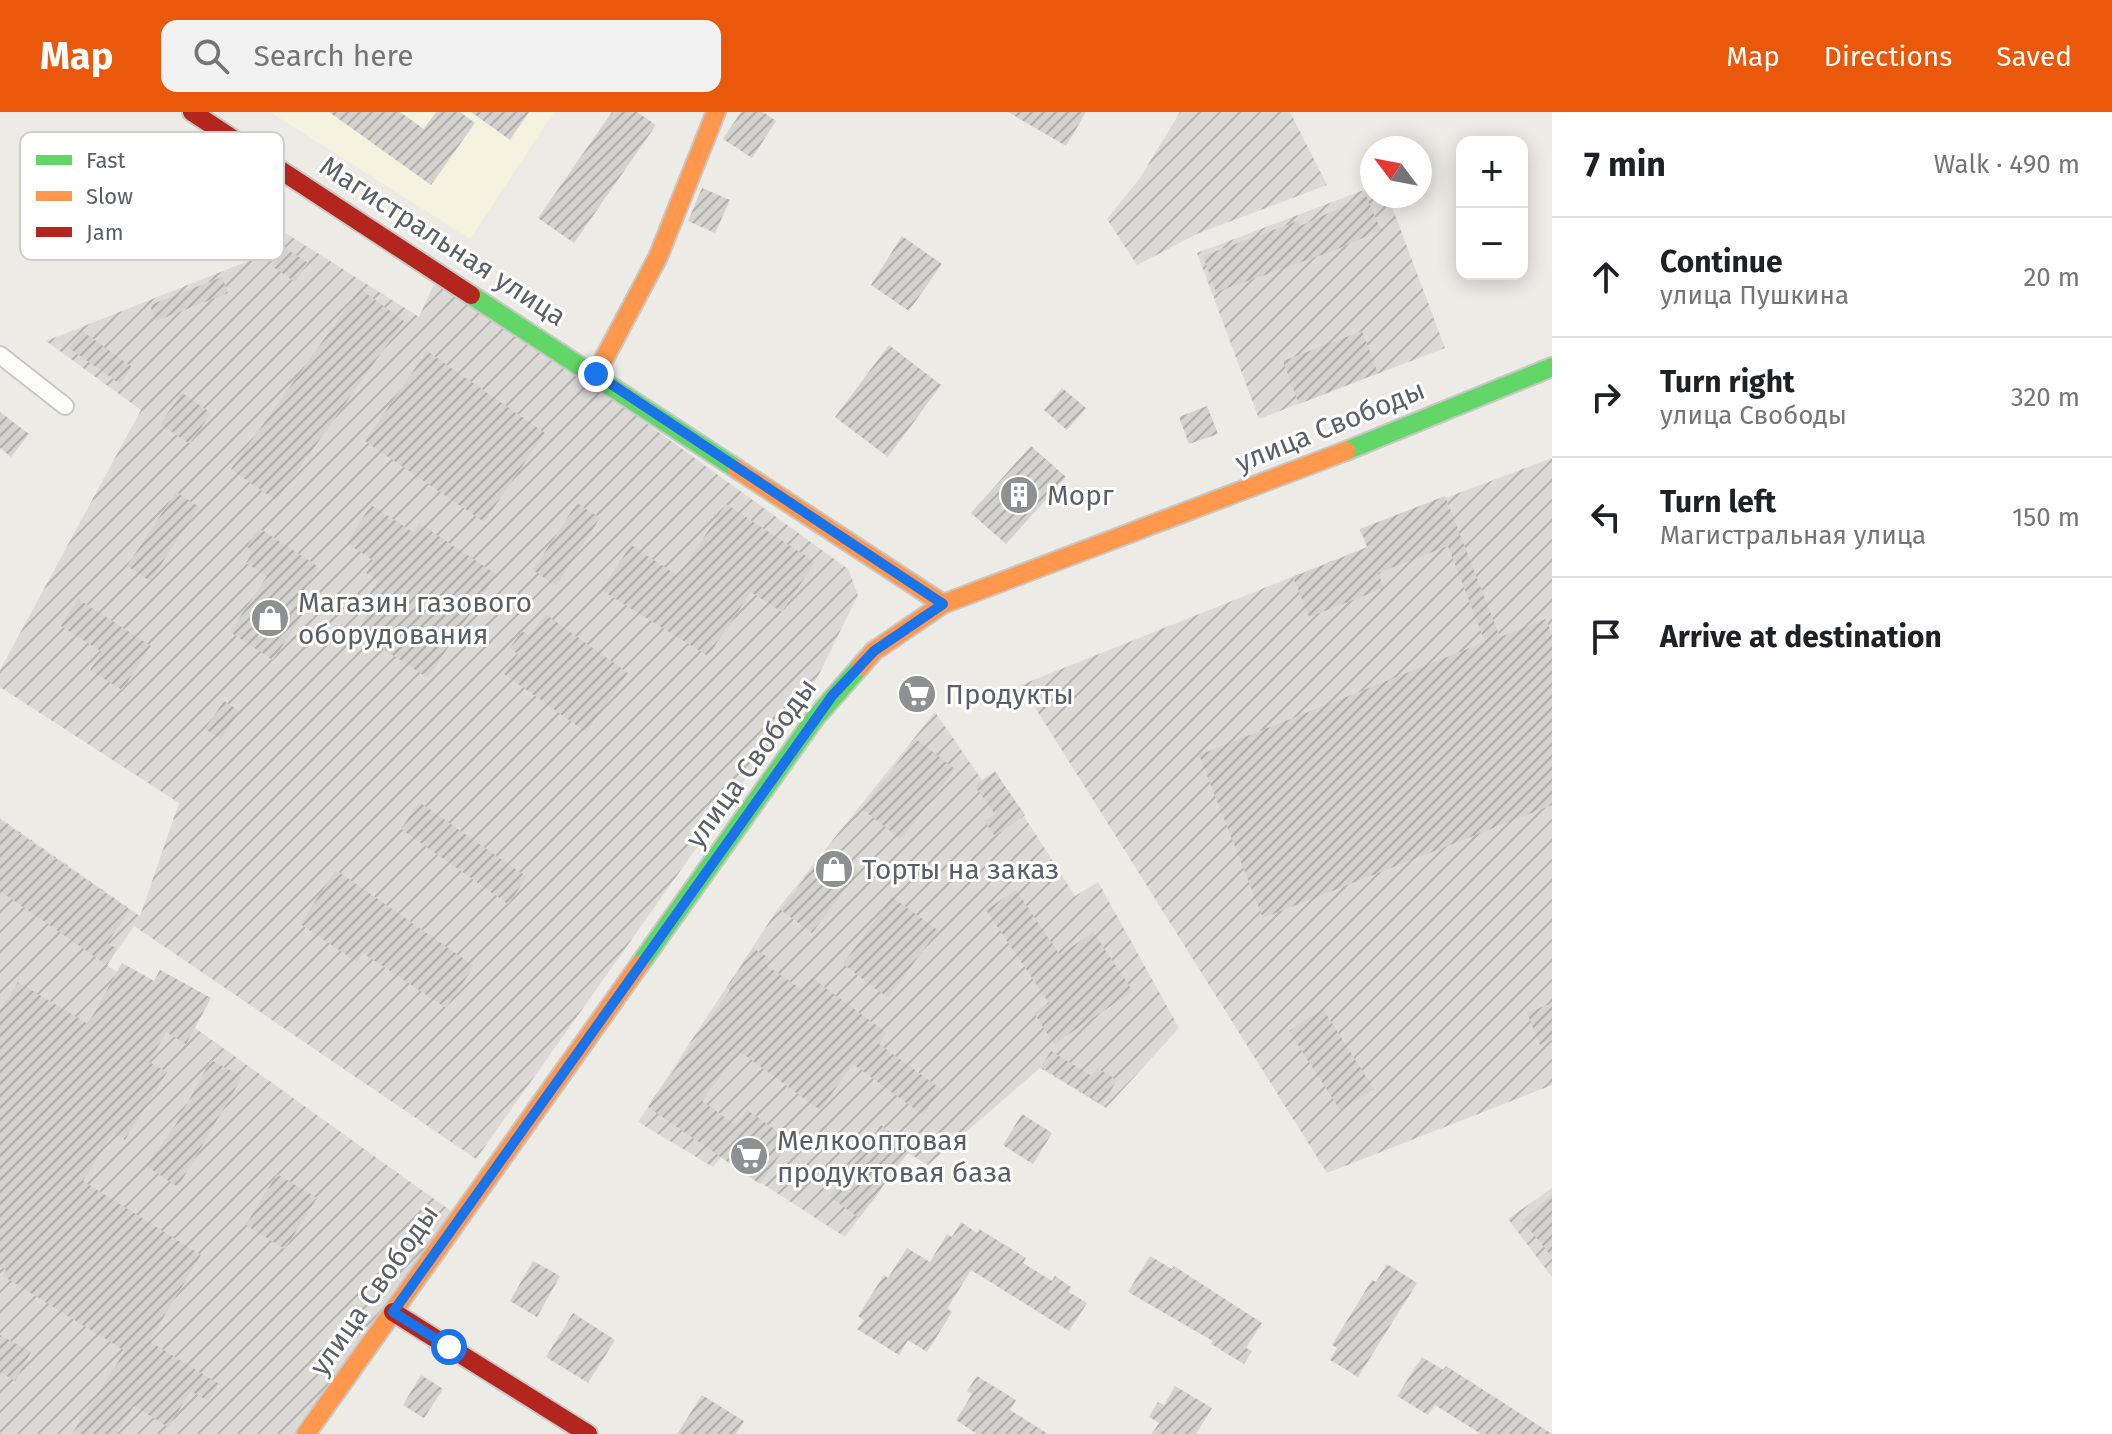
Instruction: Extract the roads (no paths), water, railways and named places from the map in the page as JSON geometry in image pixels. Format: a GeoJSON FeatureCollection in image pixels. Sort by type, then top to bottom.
{"type":"FeatureCollection","features":[{"type":"Feature","properties":{"kind":"main road","name":"Магистральная улица"},"geometry":{"type":"LineString","coordinates":[[192,112],[223,132]]}},
{"type":"Feature","properties":{"kind":"main road"},"geometry":{"type":"LineString","coordinates":[[596,374],[658,257],[716,112]]}},
{"type":"Feature","properties":{"kind":"main road","name":"Магистральная улица"},"geometry":{"type":"LineString","coordinates":[[284,172],[943,604]]}},
{"type":"Feature","properties":{"kind":"main road","name":"улица Свободы"},"geometry":{"type":"LineString","coordinates":[[306,1434],[832,696],[874,651],[943,604],[1303,469],[1552,367]]}},
{"type":"Feature","properties":{"kind":"main road"},"geometry":{"type":"LineString","coordinates":[[393,1312],[588,1434]]}},
{"type":"Feature","properties":{"kind":"street"},"geometry":{"type":"LineString","coordinates":[[0,355],[65,406]]}},
{"type":"Feature","properties":{"kind":"place","name":"Морг"},"geometry":{"type":"Point","coordinates":[1019,495]}},
{"type":"Feature","properties":{"kind":"place","name":"Магазин газового оборудования"},"geometry":{"type":"Point","coordinates":[270,618]}},
{"type":"Feature","properties":{"kind":"place","name":"Продукты"},"geometry":{"type":"Point","coordinates":[917,694]}},
{"type":"Feature","properties":{"kind":"place","name":"Торты на заказ"},"geometry":{"type":"Point","coordinates":[834,869]}},
{"type":"Feature","properties":{"kind":"place","name":"Мелкооптовая продуктовая база"},"geometry":{"type":"Point","coordinates":[749,1156]}}]}
